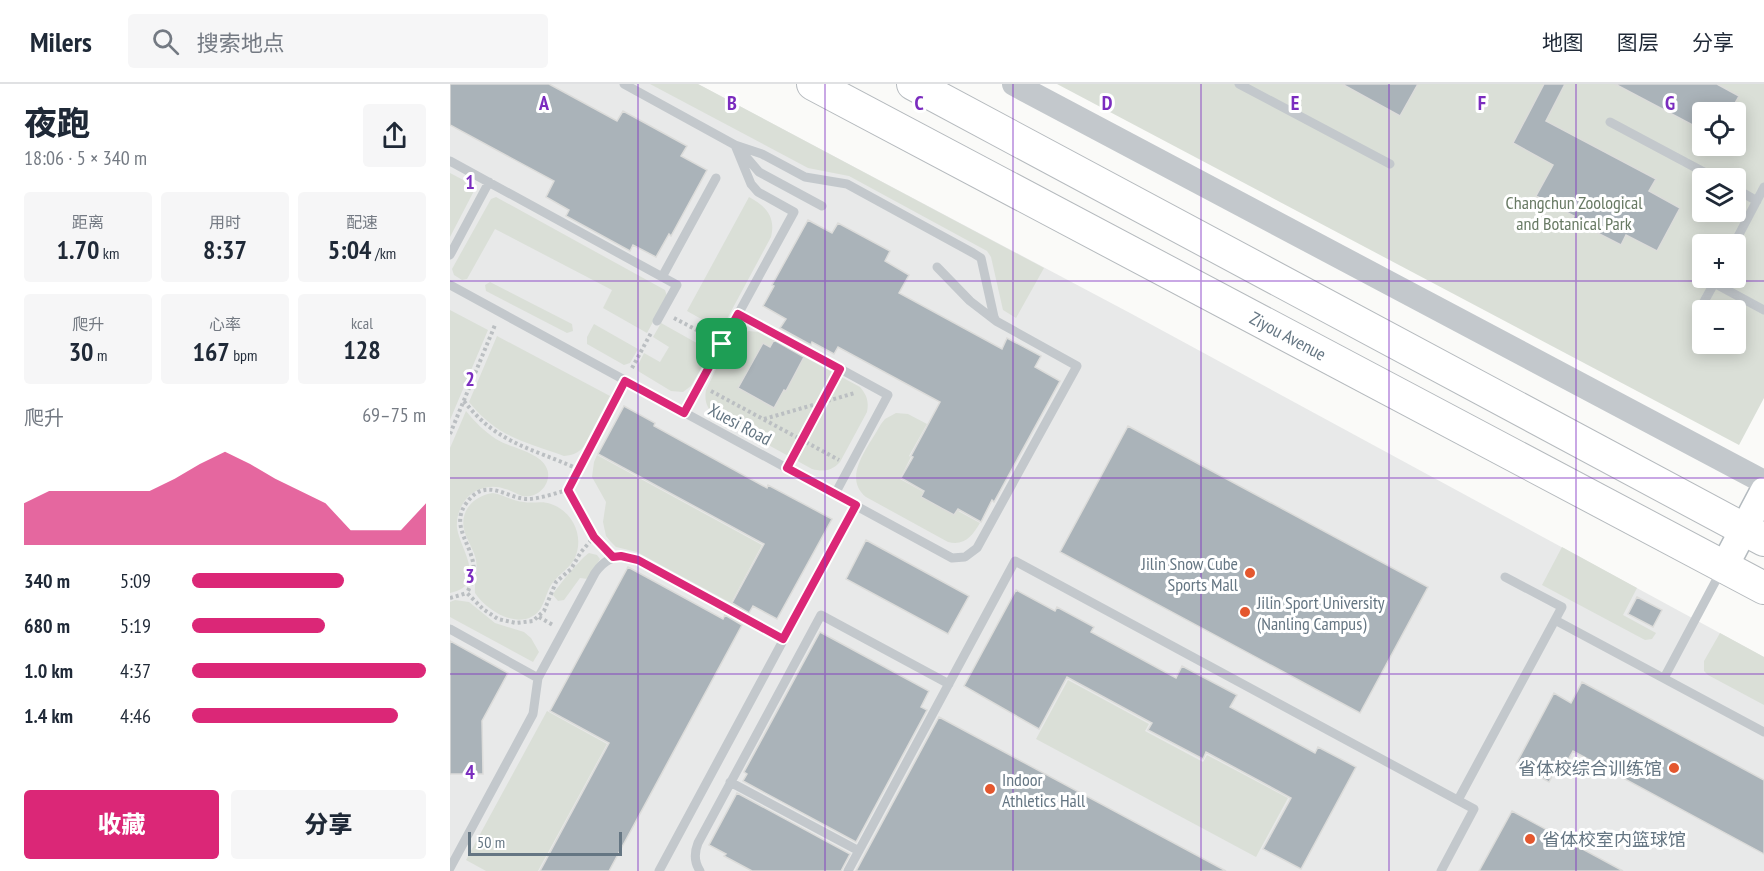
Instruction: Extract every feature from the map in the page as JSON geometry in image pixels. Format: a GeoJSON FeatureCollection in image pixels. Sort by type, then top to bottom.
{"type":"FeatureCollection","features":[{"type":"Feature","properties":{"kind":"main road","name":"Ziyou Avenue"},"geometry":{"type":"LineString","coordinates":[[813,84],[1764,588]]}},
{"type":"Feature","properties":{"kind":"main road"},"geometry":{"type":"LineString","coordinates":[[913,84],[1754,535]]}},
{"type":"Feature","properties":{"kind":"main road"},"geometry":{"type":"LineString","coordinates":[[1724,567],[1754,535],[1764,491]]}},
{"type":"Feature","properties":{"kind":"street"},"geometry":{"type":"LineString","coordinates":[[1014,84],[1764,482]]}},
{"type":"Feature","properties":{"kind":"lane"},"geometry":{"type":"LineString","coordinates":[[624,84],[735,145],[762,154],[805,177],[847,184],[981,258],[996,321]]}},
{"type":"Feature","properties":{"kind":"lane"},"geometry":{"type":"LineString","coordinates":[[1239,84],[1390,164]]}},
{"type":"Feature","properties":{"kind":"lane"},"geometry":{"type":"LineString","coordinates":[[1610,122],[1696,168]]}},
{"type":"Feature","properties":{"kind":"lane"},"geometry":{"type":"LineString","coordinates":[[735,145],[759,172],[822,206]]}},
{"type":"Feature","properties":{"kind":"lane"},"geometry":{"type":"LineString","coordinates":[[684,413],[794,212],[758,192],[751,184],[735,145]]}},
{"type":"Feature","properties":{"kind":"lane"},"geometry":{"type":"LineString","coordinates":[[450,161],[677,285],[657,321]]}},
{"type":"Feature","properties":{"kind":"lane"},"geometry":{"type":"LineString","coordinates":[[662,277],[716,178]]}},
{"type":"Feature","properties":{"kind":"lane"},"geometry":{"type":"LineString","coordinates":[[450,255],[489,182]]}},
{"type":"Feature","properties":{"kind":"lane"},"geometry":{"type":"LineString","coordinates":[[1739,234],[1764,187]]}},
{"type":"Feature","properties":{"kind":"lane"},"geometry":{"type":"LineString","coordinates":[[1746,195],[1757,201]]}},
{"type":"Feature","properties":{"kind":"lane"},"geometry":{"type":"LineString","coordinates":[[937,267],[970,301],[996,321]]}},
{"type":"Feature","properties":{"kind":"lane","name":"Xuesi Road"},"geometry":{"type":"LineString","coordinates":[[450,285],[952,558],[965,557],[977,548],[1077,366],[996,321]]}},
{"type":"Feature","properties":{"kind":"lane"},"geometry":{"type":"LineString","coordinates":[[1728,288],[1764,310]]}},
{"type":"Feature","properties":{"kind":"lane"},"geometry":{"type":"LineString","coordinates":[[738,314],[888,395],[835,494]]}},
{"type":"Feature","properties":{"kind":"lane"},"geometry":{"type":"LineString","coordinates":[[658,871],[856,505]]}},
{"type":"Feature","properties":{"kind":"lane"},"geometry":{"type":"LineString","coordinates":[[450,868],[533,714],[538,678],[595,573],[600,566],[613,557],[621,556],[638,560],[783,639]]}},
{"type":"Feature","properties":{"kind":"lane"},"geometry":{"type":"LineString","coordinates":[[848,871],[1015,561],[1474,809],[1441,871]]}},
{"type":"Feature","properties":{"kind":"lane"},"geometry":{"type":"LineString","coordinates":[[1664,678],[1724,567]]}},
{"type":"Feature","properties":{"kind":"lane"},"geometry":{"type":"LineString","coordinates":[[1458,800],[1562,607],[1505,577]]}},
{"type":"Feature","properties":{"kind":"lane"},"geometry":{"type":"LineString","coordinates":[[700,871],[695,863],[695,849],[820,615],[949,684]]}},
{"type":"Feature","properties":{"kind":"lane"},"geometry":{"type":"LineString","coordinates":[[1555,620],[1764,732]]}},
{"type":"Feature","properties":{"kind":"lane"},"geometry":{"type":"LineString","coordinates":[[450,629],[538,678]]}},
{"type":"Feature","properties":{"kind":"lane"},"geometry":{"type":"LineString","coordinates":[[730,782],[859,851]]}},
{"type":"Feature","properties":{"kind":"path"},"geometry":{"type":"LineString","coordinates":[[663,312],[722,344]]}},
{"type":"Feature","properties":{"kind":"path"},"geometry":{"type":"LineString","coordinates":[[450,434],[500,314]]}},
{"type":"Feature","properties":{"kind":"path"},"geometry":{"type":"LineString","coordinates":[[568,490],[650,336]]}},
{"type":"Feature","properties":{"kind":"path"},"geometry":{"type":"LineString","coordinates":[[787,468],[840,369]]}},
{"type":"Feature","properties":{"kind":"path"},"geometry":{"type":"LineString","coordinates":[[700,384],[850,466]]}},
{"type":"Feature","properties":{"kind":"path"},"geometry":{"type":"LineString","coordinates":[[763,419],[875,388]]}},
{"type":"Feature","properties":{"kind":"path"},"geometry":{"type":"LineString","coordinates":[[464,401],[485,426],[510,442],[578,469]]}},
{"type":"Feature","properties":{"kind":"path"},"geometry":{"type":"LineString","coordinates":[[467,593],[474,572],[471,554],[460,527],[462,510],[466,503],[483,491],[493,489],[526,499],[568,490]]}},
{"type":"Feature","properties":{"kind":"path"},"geometry":{"type":"LineString","coordinates":[[568,490],[594,537],[613,557]]}},
{"type":"Feature","properties":{"kind":"path"},"geometry":{"type":"LineString","coordinates":[[467,593],[483,609],[498,619],[516,623],[533,621],[544,610],[556,582],[571,569],[581,552],[594,537]]}},
{"type":"Feature","properties":{"kind":"path"},"geometry":{"type":"LineString","coordinates":[[450,598],[467,593]]}},
{"type":"Feature","properties":{"kind":"shaded area"},"geometry":{"type":"Polygon","coordinates":[[[450,84],[698,84],[1130,313],[1764,657],[1764,871],[450,871],[450,84]]]}},
{"type":"Feature","properties":{"kind":"green space"},"geometry":{"type":"Polygon","coordinates":[[[650,84],[698,84],[1044,268],[1016,318],[1003,310],[991,257],[987,251],[849,176],[808,168],[650,84]]]}},
{"type":"Feature","properties":{"kind":"green space","name":"Changchun Zoological and Botanical Park"},"geometry":{"type":"Polygon","coordinates":[[[1057,84],[1764,84],[1764,398],[1739,445],[1057,84]]]}},
{"type":"Feature","properties":{"kind":"green space"},"geometry":{"type":"Polygon","coordinates":[[[450,173],[471,184],[475,189],[450,237],[450,173]]]}},
{"type":"Feature","properties":{"kind":"green space"},"geometry":{"type":"Polygon","coordinates":[[[496,197],[665,290],[667,296],[647,333],[603,308],[612,290],[495,229],[467,279],[462,280],[454,275],[452,269],[491,199],[496,197]]]}},
{"type":"Feature","properties":{"kind":"green space"},"geometry":{"type":"Polygon","coordinates":[[[749,197],[765,208],[771,218],[771,237],[721,330],[687,311],[749,197]]]}},
{"type":"Feature","properties":{"kind":"green space"},"geometry":{"type":"Polygon","coordinates":[[[490,282],[572,324],[573,331],[567,333],[486,291],[485,285],[490,282]]]}},
{"type":"Feature","properties":{"kind":"green space"},"geometry":{"type":"Polygon","coordinates":[[[450,310],[488,330],[450,420],[450,310]]]}},
{"type":"Feature","properties":{"kind":"green space"},"geometry":{"type":"Polygon","coordinates":[[[661,323],[711,351],[691,386],[683,392],[671,391],[638,371],[638,365],[644,353],[660,362],[669,347],[653,337],[661,323]]]}},
{"type":"Feature","properties":{"kind":"green space"},"geometry":{"type":"Polygon","coordinates":[[[594,324],[638,349],[630,363],[624,365],[587,344],[587,337],[594,324]]]}},
{"type":"Feature","properties":{"kind":"green space"},"geometry":{"type":"Polygon","coordinates":[[[749,331],[758,332],[860,387],[864,393],[868,402],[867,412],[840,462],[831,469],[812,469],[716,416],[708,408],[705,398],[706,390],[718,365],[735,340],[749,331]]]}},
{"type":"Feature","properties":{"kind":"green space"},"geometry":{"type":"Polygon","coordinates":[[[497,336],[610,396],[584,446],[578,452],[564,456],[512,437],[490,424],[469,402],[497,336]]]}},
{"type":"Feature","properties":{"kind":"green space"},"geometry":{"type":"Polygon","coordinates":[[[466,411],[496,439],[534,455],[545,465],[548,477],[541,491],[532,496],[522,496],[490,487],[480,489],[467,498],[459,512],[457,528],[470,574],[468,582],[462,589],[450,593],[450,448],[466,411]]]}},
{"type":"Feature","properties":{"kind":"green space"},"geometry":{"type":"Polygon","coordinates":[[[896,413],[908,414],[927,424],[909,456],[911,457],[900,479],[980,523],[971,536],[963,541],[948,542],[866,497],[859,489],[856,480],[860,461],[881,424],[896,413]]]}},
{"type":"Feature","properties":{"kind":"green space"},"geometry":{"type":"Polygon","coordinates":[[[597,455],[762,545],[731,603],[637,552],[616,547],[611,542],[606,536],[603,522],[606,502],[592,477],[597,455]]]}},
{"type":"Feature","properties":{"kind":"green space"},"geometry":{"type":"Polygon","coordinates":[[[493,493],[520,501],[551,504],[566,513],[578,535],[574,560],[552,584],[538,612],[522,620],[495,612],[475,593],[476,560],[465,533],[464,518],[474,501],[493,493]]]}},
{"type":"Feature","properties":{"kind":"green space"},"geometry":{"type":"Polygon","coordinates":[[[1562,547],[1637,588],[1623,615],[1656,633],[1652,639],[1645,640],[1542,585],[1562,547]]]}},
{"type":"Feature","properties":{"kind":"green space"},"geometry":{"type":"Polygon","coordinates":[[[589,553],[597,555],[600,559],[588,579],[580,578],[564,600],[558,601],[553,595],[589,553]]]}},
{"type":"Feature","properties":{"kind":"green space"},"geometry":{"type":"Polygon","coordinates":[[[455,600],[469,602],[495,623],[524,632],[531,638],[539,652],[533,662],[450,617],[450,602],[455,600]]]}},
{"type":"Feature","properties":{"kind":"green space"},"geometry":{"type":"Polygon","coordinates":[[[1720,633],[1764,657],[1764,705],[1704,671],[1704,661],[1720,633]]]}},
{"type":"Feature","properties":{"kind":"green space"},"geometry":{"type":"Polygon","coordinates":[[[1068,680],[1149,724],[1145,731],[1203,762],[1207,755],[1288,798],[1256,857],[1036,739],[1068,680]]]}},
{"type":"Feature","properties":{"kind":"green space"},"geometry":{"type":"Polygon","coordinates":[[[547,711],[607,744],[538,871],[486,871],[466,860],[547,711]]]}},
{"type":"Feature","properties":{"kind":"building"},"geometry":{"type":"Polygon","coordinates":[[[450,84],[549,84],[617,121],[623,111],[687,146],[681,156],[707,170],[671,236],[669,234],[656,257],[633,245],[630,251],[566,216],[569,210],[546,197],[554,181],[450,125],[450,84]]]}},
{"type":"Feature","properties":{"kind":"building"},"geometry":{"type":"Polygon","coordinates":[[[1342,84],[1418,84],[1400,116],[1342,84]]]}},
{"type":"Feature","properties":{"kind":"building"},"geometry":{"type":"Polygon","coordinates":[[[1544,84],[1565,84],[1546,121],[1656,179],[1649,191],[1680,208],[1657,251],[1626,235],[1621,245],[1572,220],[1574,216],[1536,196],[1553,165],[1513,143],[1544,84]]]}},
{"type":"Feature","properties":{"kind":"building"},"geometry":{"type":"Polygon","coordinates":[[[1615,84],[1717,84],[1739,96],[1736,102],[1692,102],[1692,125],[1615,84]]]}},
{"type":"Feature","properties":{"kind":"building"},"geometry":{"type":"Polygon","coordinates":[[[808,220],[832,233],[838,223],[890,251],[885,261],[909,275],[899,293],[1002,349],[1007,338],[1041,356],[1035,367],[1060,381],[981,522],[958,509],[954,515],[921,497],[924,491],[901,478],[940,402],[838,347],[834,354],[812,342],[811,345],[780,328],[786,319],[763,306],[808,220]]]}},
{"type":"Feature","properties":{"kind":"building"},"geometry":{"type":"Polygon","coordinates":[[[774,340],[804,357],[774,408],[738,388],[763,343],[770,347],[774,340]]]}},
{"type":"Feature","properties":{"kind":"building"},"geometry":{"type":"Polygon","coordinates":[[[624,406],[655,423],[654,426],[767,488],[768,485],[832,519],[777,619],[753,606],[749,613],[732,603],[764,544],[598,454],[624,406]]]}},
{"type":"Feature","properties":{"kind":"building","name":"Jilin Snow Cube Sports Mall"},"geometry":{"type":"Polygon","coordinates":[[[1128,426],[1428,587],[1360,713],[1060,552],[1128,426]]]}},
{"type":"Feature","properties":{"kind":"building"},"geometry":{"type":"Polygon","coordinates":[[[866,540],[969,596],[948,634],[846,579],[866,540]]]}},
{"type":"Feature","properties":{"kind":"building"},"geometry":{"type":"Polygon","coordinates":[[[628,567],[723,619],[725,615],[742,625],[609,871],[540,871],[609,743],[550,711],[628,567]]]}},
{"type":"Feature","properties":{"kind":"building"},"geometry":{"type":"Polygon","coordinates":[[[1016,590],[1055,611],[1057,607],[1094,627],[1091,632],[1176,678],[1182,666],[1237,695],[1230,707],[1315,753],[1318,747],[1356,767],[1301,869],[1263,849],[1291,798],[1206,752],[1203,759],[1148,730],[1152,723],[1067,677],[1039,729],[964,686],[1016,590]]]}},
{"type":"Feature","properties":{"kind":"building"},"geometry":{"type":"Polygon","coordinates":[[[1637,597],[1662,610],[1653,627],[1628,614],[1637,597]]]}},
{"type":"Feature","properties":{"kind":"building"},"geometry":{"type":"Polygon","coordinates":[[[820,632],[929,691],[921,707],[927,710],[856,842],[743,781],[747,774],[744,772],[820,632]]]}},
{"type":"Feature","properties":{"kind":"building"},"geometry":{"type":"Polygon","coordinates":[[[450,641],[508,673],[482,721],[483,774],[450,774],[450,641]]]}},
{"type":"Feature","properties":{"kind":"building","name":"省体校综合训练馆"},"geometry":{"type":"Polygon","coordinates":[[[1582,682],[1764,780],[1764,854],[1573,751],[1559,776],[1554,773],[1549,782],[1516,764],[1554,693],[1571,703],[1582,682]]]}},
{"type":"Feature","properties":{"kind":"building","name":"Indoor Athletics Hall"},"geometry":{"type":"Polygon","coordinates":[[[939,717],[1226,871],[856,871],[939,717]]]}},
{"type":"Feature","properties":{"kind":"building"},"geometry":{"type":"Polygon","coordinates":[[[737,793],[850,854],[841,871],[752,871],[709,845],[737,793]]]}},
{"type":"Feature","properties":{"kind":"building","name":"省体校室内篮球馆"},"geometry":{"type":"Polygon","coordinates":[[[1512,811],[1623,871],[1479,871],[1512,811]]]}},
{"type":"Feature","properties":{"kind":"place","name":"Jilin Snow Cube Sports Mall"},"geometry":{"type":"Point","coordinates":[1250,573]}},
{"type":"Feature","properties":{"kind":"place","name":"Jilin Sport University (Nanling Campus)"},"geometry":{"type":"Point","coordinates":[1245,612]}},
{"type":"Feature","properties":{"kind":"place","name":"省体校综合训练馆"},"geometry":{"type":"Point","coordinates":[1674,768]}},
{"type":"Feature","properties":{"kind":"place","name":"Indoor Athletics Hall"},"geometry":{"type":"Point","coordinates":[990,789]}},
{"type":"Feature","properties":{"kind":"place","name":"省体校室内篮球馆"},"geometry":{"type":"Point","coordinates":[1530,839]}},
{"type":"Feature","properties":{"kind":"route"},"geometry":{"type":"LineString","coordinates":[[738,314],[840,369],[787,468],[856,505],[783,639],[638,560],[630,557],[613,557],[594,537],[568,490],[625,381],[684,413],[722,344],[738,314]]}}]}
